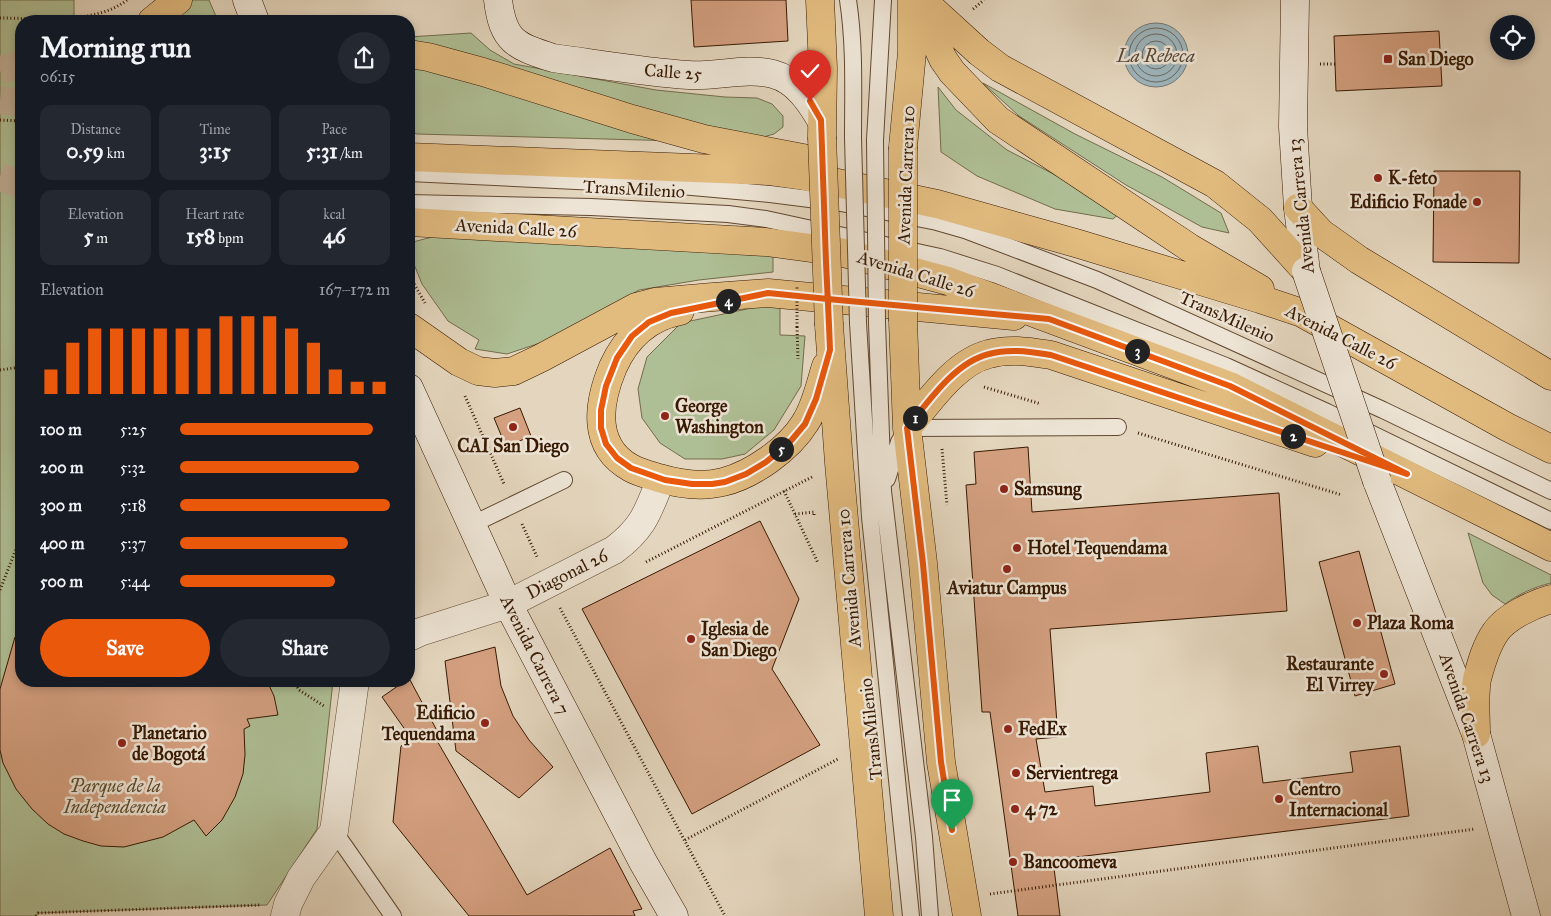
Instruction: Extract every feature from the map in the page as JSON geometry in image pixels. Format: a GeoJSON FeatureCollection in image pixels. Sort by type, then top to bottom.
{"type":"FeatureCollection","features":[{"type":"Feature","properties":{"kind":"main road"},"geometry":{"type":"LineString","coordinates":[[159,15],[178,0]]}},
{"type":"Feature","properties":{"kind":"main road","name":"Avenida Carrera 10"},"geometry":{"type":"LineString","coordinates":[[820,0],[823,68],[822,129],[830,338],[838,463],[878,916]]}},
{"type":"Feature","properties":{"kind":"main road","name":"Avenida Carrera 10"},"geometry":{"type":"LineString","coordinates":[[912,0],[912,56],[890,322],[907,428],[923,564],[941,762],[967,916]]}},
{"type":"Feature","properties":{"kind":"main road"},"geometry":{"type":"LineString","coordinates":[[916,0],[943,59],[952,72],[998,120],[1190,248],[1302,313]]}},
{"type":"Feature","properties":{"kind":"main road"},"geometry":{"type":"LineString","coordinates":[[922,0],[979,52],[1000,68],[1215,184],[1260,220],[1306,271]]}},
{"type":"Feature","properties":{"kind":"main road"},"geometry":{"type":"LineString","coordinates":[[415,55],[483,72],[632,119],[704,139],[835,164],[936,204]]}},
{"type":"Feature","properties":{"kind":"main road","name":"Avenida Calle 26"},"geometry":{"type":"LineString","coordinates":[[415,157],[768,171],[804,176],[936,204],[1079,244],[1302,313],[1551,449]]}},
{"type":"Feature","properties":{"kind":"main road"},"geometry":{"type":"LineString","coordinates":[[1298,208],[1321,233],[1359,260],[1551,376]]}},
{"type":"Feature","properties":{"kind":"main road","name":"Avenida Calle 26"},"geometry":{"type":"LineString","coordinates":[[415,222],[766,242],[840,252],[948,281],[1230,386],[1551,547]]}},
{"type":"Feature","properties":{"kind":"main road"},"geometry":{"type":"LineString","coordinates":[[768,293],[671,313],[649,322],[632,336],[617,358],[606,386],[601,410],[601,428],[606,444],[617,458],[631,468],[660,479],[692,484],[725,482],[746,474],[766,462],[789,443],[805,424],[816,399],[830,338]]}},
{"type":"Feature","properties":{"kind":"main road"},"geometry":{"type":"LineString","coordinates":[[415,331],[459,362],[478,371],[495,373],[514,371],[636,307],[655,302],[768,293],[1049,319]]}},
{"type":"Feature","properties":{"kind":"main road"},"geometry":{"type":"LineString","coordinates":[[907,428],[952,376],[974,360],[1004,351],[1028,351],[1051,355],[1407,474]]}},
{"type":"Feature","properties":{"kind":"main road"},"geometry":{"type":"LineString","coordinates":[[1476,734],[1477,681],[1484,655],[1496,632],[1514,616],[1551,599]]}},
{"type":"Feature","properties":{"kind":"street"},"geometry":{"type":"LineString","coordinates":[[246,0],[252,15]]}},
{"type":"Feature","properties":{"kind":"street","name":"Calle 25"},"geometry":{"type":"LineString","coordinates":[[498,0],[500,19],[504,30],[510,38],[525,48],[553,58],[690,76],[757,72],[774,74],[798,88],[810,101],[822,129]]}},
{"type":"Feature","properties":{"kind":"street","name":"Avenida Carrera 13"},"geometry":{"type":"LineString","coordinates":[[1295,0],[1293,127],[1298,208],[1306,271],[1377,481],[1476,734],[1526,916]]}},
{"type":"Feature","properties":{"kind":"street","name":"Avenida Carrera 7"},"geometry":{"type":"LineString","coordinates":[[415,401],[508,604],[674,916]]}},
{"type":"Feature","properties":{"kind":"street","name":"Diagonal 26"},"geometry":{"type":"LineString","coordinates":[[415,634],[508,604],[614,550],[628,540],[639,528],[646,516],[660,479]]}},
{"type":"Feature","properties":{"kind":"street"},"geometry":{"type":"LineString","coordinates":[[286,910],[301,878],[334,831],[354,687]]}},
{"type":"Feature","properties":{"kind":"street"},"geometry":{"type":"LineString","coordinates":[[350,723],[362,687]]}},
{"type":"Feature","properties":{"kind":"lane","name":"TransMilenio"},"geometry":{"type":"LineString","coordinates":[[848,0],[852,41],[858,323],[870,517],[911,916]]}},
{"type":"Feature","properties":{"kind":"lane"},"geometry":{"type":"LineString","coordinates":[[883,0],[875,140],[890,322],[884,491],[924,837],[930,916]]}},
{"type":"Feature","properties":{"kind":"lane","name":"TransMilenio"},"geometry":{"type":"LineString","coordinates":[[415,173],[681,186],[770,194],[841,203],[936,222],[965,230],[1097,280],[1383,410],[1551,491]]}},
{"type":"Feature","properties":{"kind":"lane","name":"TransMilenio"},"geometry":{"type":"LineString","coordinates":[[415,202],[591,207],[728,214],[766,219],[949,259],[997,275],[1226,366],[1327,412],[1551,521]]}},
{"type":"Feature","properties":{"kind":"lane"},"geometry":{"type":"LineString","coordinates":[[884,491],[899,442],[907,428],[1118,427]]}},
{"type":"Feature","properties":{"kind":"lane"},"geometry":{"type":"LineString","coordinates":[[471,525],[564,480]]}},
{"type":"Feature","properties":{"kind":"lane"},"geometry":{"type":"LineString","coordinates":[[334,831],[393,916]]}},
{"type":"Feature","properties":{"kind":"path"},"geometry":{"type":"LineString","coordinates":[[92,15],[127,0]]}},
{"type":"Feature","properties":{"kind":"path"},"geometry":{"type":"LineString","coordinates":[[0,18],[15,19]]}},
{"type":"Feature","properties":{"kind":"path"},"geometry":{"type":"LineString","coordinates":[[0,120],[15,121]]}},
{"type":"Feature","properties":{"kind":"path"},"geometry":{"type":"LineString","coordinates":[[0,370],[15,368]]}},
{"type":"Feature","properties":{"kind":"path"},"geometry":{"type":"LineString","coordinates":[[975,384],[1042,404]]}},
{"type":"Feature","properties":{"kind":"path"},"geometry":{"type":"LineString","coordinates":[[1118,427],[1342,495]]}},
{"type":"Feature","properties":{"kind":"path"},"geometry":{"type":"LineString","coordinates":[[646,562],[838,463]]}},
{"type":"Feature","properties":{"kind":"path"},"geometry":{"type":"LineString","coordinates":[[795,514],[814,512],[815,520]]}},
{"type":"Feature","properties":{"kind":"path"},"geometry":{"type":"LineString","coordinates":[[0,590],[15,551]]}},
{"type":"Feature","properties":{"kind":"path"},"geometry":{"type":"LineString","coordinates":[[568,602],[559,607],[725,916]]}},
{"type":"Feature","properties":{"kind":"path"},"geometry":{"type":"LineString","coordinates":[[297,687],[299,690],[350,723]]}},
{"type":"Feature","properties":{"kind":"path"},"geometry":{"type":"LineString","coordinates":[[685,840],[841,758]]}},
{"type":"Feature","properties":{"kind":"path"},"geometry":{"type":"LineString","coordinates":[[984,895],[1477,829]]}},
{"type":"Feature","properties":{"kind":"path"},"geometry":{"type":"LineString","coordinates":[[36,916],[38,913],[286,910]]}},
{"type":"Feature","properties":{"kind":"green space","name":"Parque de la Independencia"},"geometry":{"type":"Polygon","coordinates":[[[0,0],[74,0],[74,15],[15,15],[15,687],[332,687],[317,829],[267,905],[0,916],[0,0]]]}},
{"type":"Feature","properties":{"kind":"green space"},"geometry":{"type":"Polygon","coordinates":[[[188,0],[209,0],[215,15],[172,15],[188,0]]]}},
{"type":"Feature","properties":{"kind":"green space"},"geometry":{"type":"Polygon","coordinates":[[[471,33],[490,50],[514,64],[656,90],[725,97],[757,98],[772,104],[783,116],[783,127],[774,134],[752,140],[415,51],[415,37],[471,33]]]}},
{"type":"Feature","properties":{"kind":"green space"},"geometry":{"type":"Polygon","coordinates":[[[415,66],[680,141],[415,133],[415,66]]]}},
{"type":"Feature","properties":{"kind":"green space"},"geometry":{"type":"Polygon","coordinates":[[[983,83],[1075,134],[1162,177],[1221,213],[1229,233],[1202,227],[1126,185],[1019,116],[983,83]]]}},
{"type":"Feature","properties":{"kind":"green space"},"geometry":{"type":"Polygon","coordinates":[[[938,87],[956,110],[1007,150],[1123,210],[1113,219],[1055,209],[977,176],[941,152],[938,87]]]}},
{"type":"Feature","properties":{"kind":"green space"},"geometry":{"type":"Polygon","coordinates":[[[436,236],[773,252],[773,272],[699,280],[639,290],[552,339],[507,354],[475,349],[479,340],[448,321],[422,284],[415,267],[415,241],[436,236]]]}},
{"type":"Feature","properties":{"kind":"green space"},"geometry":{"type":"Polygon","coordinates":[[[780,302],[780,335],[805,336],[801,386],[774,430],[745,454],[722,459],[685,459],[660,443],[642,418],[638,389],[647,357],[681,323],[780,302]]]}},
{"type":"Feature","properties":{"kind":"green space"},"geometry":{"type":"Polygon","coordinates":[[[1468,533],[1551,575],[1551,583],[1527,591],[1505,604],[1492,595],[1483,583],[1468,533]]]}},
{"type":"Feature","properties":{"kind":"water","name":"La Rebeca"},"geometry":{"type":"Polygon","coordinates":[[[1150,23],[1162,23],[1179,32],[1186,43],[1188,55],[1186,67],[1179,78],[1162,87],[1150,87],[1138,82],[1129,73],[1124,61],[1124,49],[1129,37],[1138,28],[1150,23]]]}},
{"type":"Feature","properties":{"kind":"building"},"geometry":{"type":"Polygon","coordinates":[[[691,0],[786,0],[788,41],[694,47],[691,0]]]}},
{"type":"Feature","properties":{"kind":"building","name":"San Diego"},"geometry":{"type":"Polygon","coordinates":[[[1439,31],[1442,86],[1336,91],[1334,36],[1439,31]]]}},
{"type":"Feature","properties":{"kind":"building","name":"Edificio Fonade"},"geometry":{"type":"Polygon","coordinates":[[[1434,171],[1520,171],[1519,263],[1433,262],[1434,171]]]}},
{"type":"Feature","properties":{"kind":"building","name":"CAI San Diego"},"geometry":{"type":"Polygon","coordinates":[[[520,408],[531,436],[506,447],[494,418],[520,408]]]}},
{"type":"Feature","properties":{"kind":"building","name":"Hotel Tequendama"},"geometry":{"type":"Polygon","coordinates":[[[1028,447],[1032,512],[1279,493],[1287,611],[1050,629],[1058,737],[1036,739],[1045,792],[1093,786],[1095,806],[1210,792],[1206,753],[1258,746],[1263,783],[1353,772],[1350,752],[1400,746],[1409,816],[1053,860],[1060,916],[1018,916],[990,712],[982,712],[966,485],[976,484],[974,452],[1028,447]]]}},
{"type":"Feature","properties":{"kind":"building","name":"Iglesia de San Diego"},"geometry":{"type":"Polygon","coordinates":[[[760,521],[799,599],[772,669],[820,745],[692,814],[582,609],[760,521]]]}},
{"type":"Feature","properties":{"kind":"building","name":"Plaza Roma"},"geometry":{"type":"Polygon","coordinates":[[[1359,551],[1395,684],[1355,696],[1319,562],[1359,551]]]}},
{"type":"Feature","properties":{"kind":"building","name":"Planetario de Bogotá"},"geometry":{"type":"Polygon","coordinates":[[[15,637],[15,687],[270,687],[274,696],[278,715],[247,719],[250,726],[244,729],[245,755],[243,774],[235,797],[222,820],[206,836],[194,820],[163,837],[124,847],[101,846],[64,834],[48,824],[32,809],[16,789],[3,763],[0,750],[0,689],[15,637]]]}},
{"type":"Feature","properties":{"kind":"building","name":"Edificio Tequendama"},"geometry":{"type":"Polygon","coordinates":[[[495,647],[501,686],[513,716],[529,740],[553,767],[519,798],[456,751],[445,661],[495,647]]]}},
{"type":"Feature","properties":{"kind":"building"},"geometry":{"type":"Polygon","coordinates":[[[396,687],[414,687],[443,742],[433,734],[527,895],[610,848],[642,909],[633,911],[635,916],[469,916],[393,822],[401,746],[411,738],[382,697],[396,687]]]}},
{"type":"Feature","properties":{"kind":"tunnel"},"geometry":{"type":"LineString","coordinates":[[0,70],[15,66]]}},
{"type":"Feature","properties":{"kind":"tunnel"},"geometry":{"type":"LineString","coordinates":[[0,100],[15,102]]}},
{"type":"Feature","properties":{"kind":"tunnel"},"geometry":{"type":"LineString","coordinates":[[0,177],[15,182]]}},
{"type":"Feature","properties":{"kind":"place","name":"San Diego"},"geometry":{"type":"Point","coordinates":[1388,59]}},
{"type":"Feature","properties":{"kind":"place","name":"K-feto"},"geometry":{"type":"Point","coordinates":[1378,178]}},
{"type":"Feature","properties":{"kind":"place","name":"Edificio Fonade"},"geometry":{"type":"Point","coordinates":[1477,202]}},
{"type":"Feature","properties":{"kind":"place","name":"George Washington"},"geometry":{"type":"Point","coordinates":[665,416]}},
{"type":"Feature","properties":{"kind":"place","name":"CAI San Diego"},"geometry":{"type":"Point","coordinates":[513,427]}},
{"type":"Feature","properties":{"kind":"place","name":"Samsung"},"geometry":{"type":"Point","coordinates":[1004,489]}},
{"type":"Feature","properties":{"kind":"place","name":"Hotel Tequendama"},"geometry":{"type":"Point","coordinates":[1017,548]}},
{"type":"Feature","properties":{"kind":"place","name":"Aviatur Campus"},"geometry":{"type":"Point","coordinates":[1007,569]}},
{"type":"Feature","properties":{"kind":"place","name":"Plaza Roma"},"geometry":{"type":"Point","coordinates":[1357,623]}},
{"type":"Feature","properties":{"kind":"place","name":"Iglesia de San Diego"},"geometry":{"type":"Point","coordinates":[691,639]}},
{"type":"Feature","properties":{"kind":"place","name":"Restaurante El Virrey"},"geometry":{"type":"Point","coordinates":[1384,674]}},
{"type":"Feature","properties":{"kind":"place","name":"Edificio Tequendama"},"geometry":{"type":"Point","coordinates":[485,723]}},
{"type":"Feature","properties":{"kind":"place","name":"FedEx"},"geometry":{"type":"Point","coordinates":[1008,729]}},
{"type":"Feature","properties":{"kind":"place","name":"Planetario de Bogotá"},"geometry":{"type":"Point","coordinates":[122,743]}},
{"type":"Feature","properties":{"kind":"place","name":"Servientrega"},"geometry":{"type":"Point","coordinates":[1016,773]}},
{"type":"Feature","properties":{"kind":"place","name":"Centro Internacional"},"geometry":{"type":"Point","coordinates":[1279,799]}},
{"type":"Feature","properties":{"kind":"place","name":"4 72"},"geometry":{"type":"Point","coordinates":[1015,809]}},
{"type":"Feature","properties":{"kind":"place","name":"Bancoomeva"},"geometry":{"type":"Point","coordinates":[1013,862]}},
{"type":"Feature","properties":{"kind":"route"},"geometry":{"type":"LineString","coordinates":[[810,101],[821,120],[826,262],[829,325],[830,350],[816,399],[805,424],[789,443],[766,462],[746,474],[725,482],[692,484],[665,480],[631,468],[617,458],[606,444],[601,428],[601,410],[606,386],[617,358],[632,336],[649,322],[671,313],[768,293],[838,300],[1049,319],[1230,386],[1407,474],[1051,355],[1028,351],[1004,351],[989,354],[974,360],[952,376],[935,393],[907,428],[923,564],[941,762],[952,830]]}}]}
